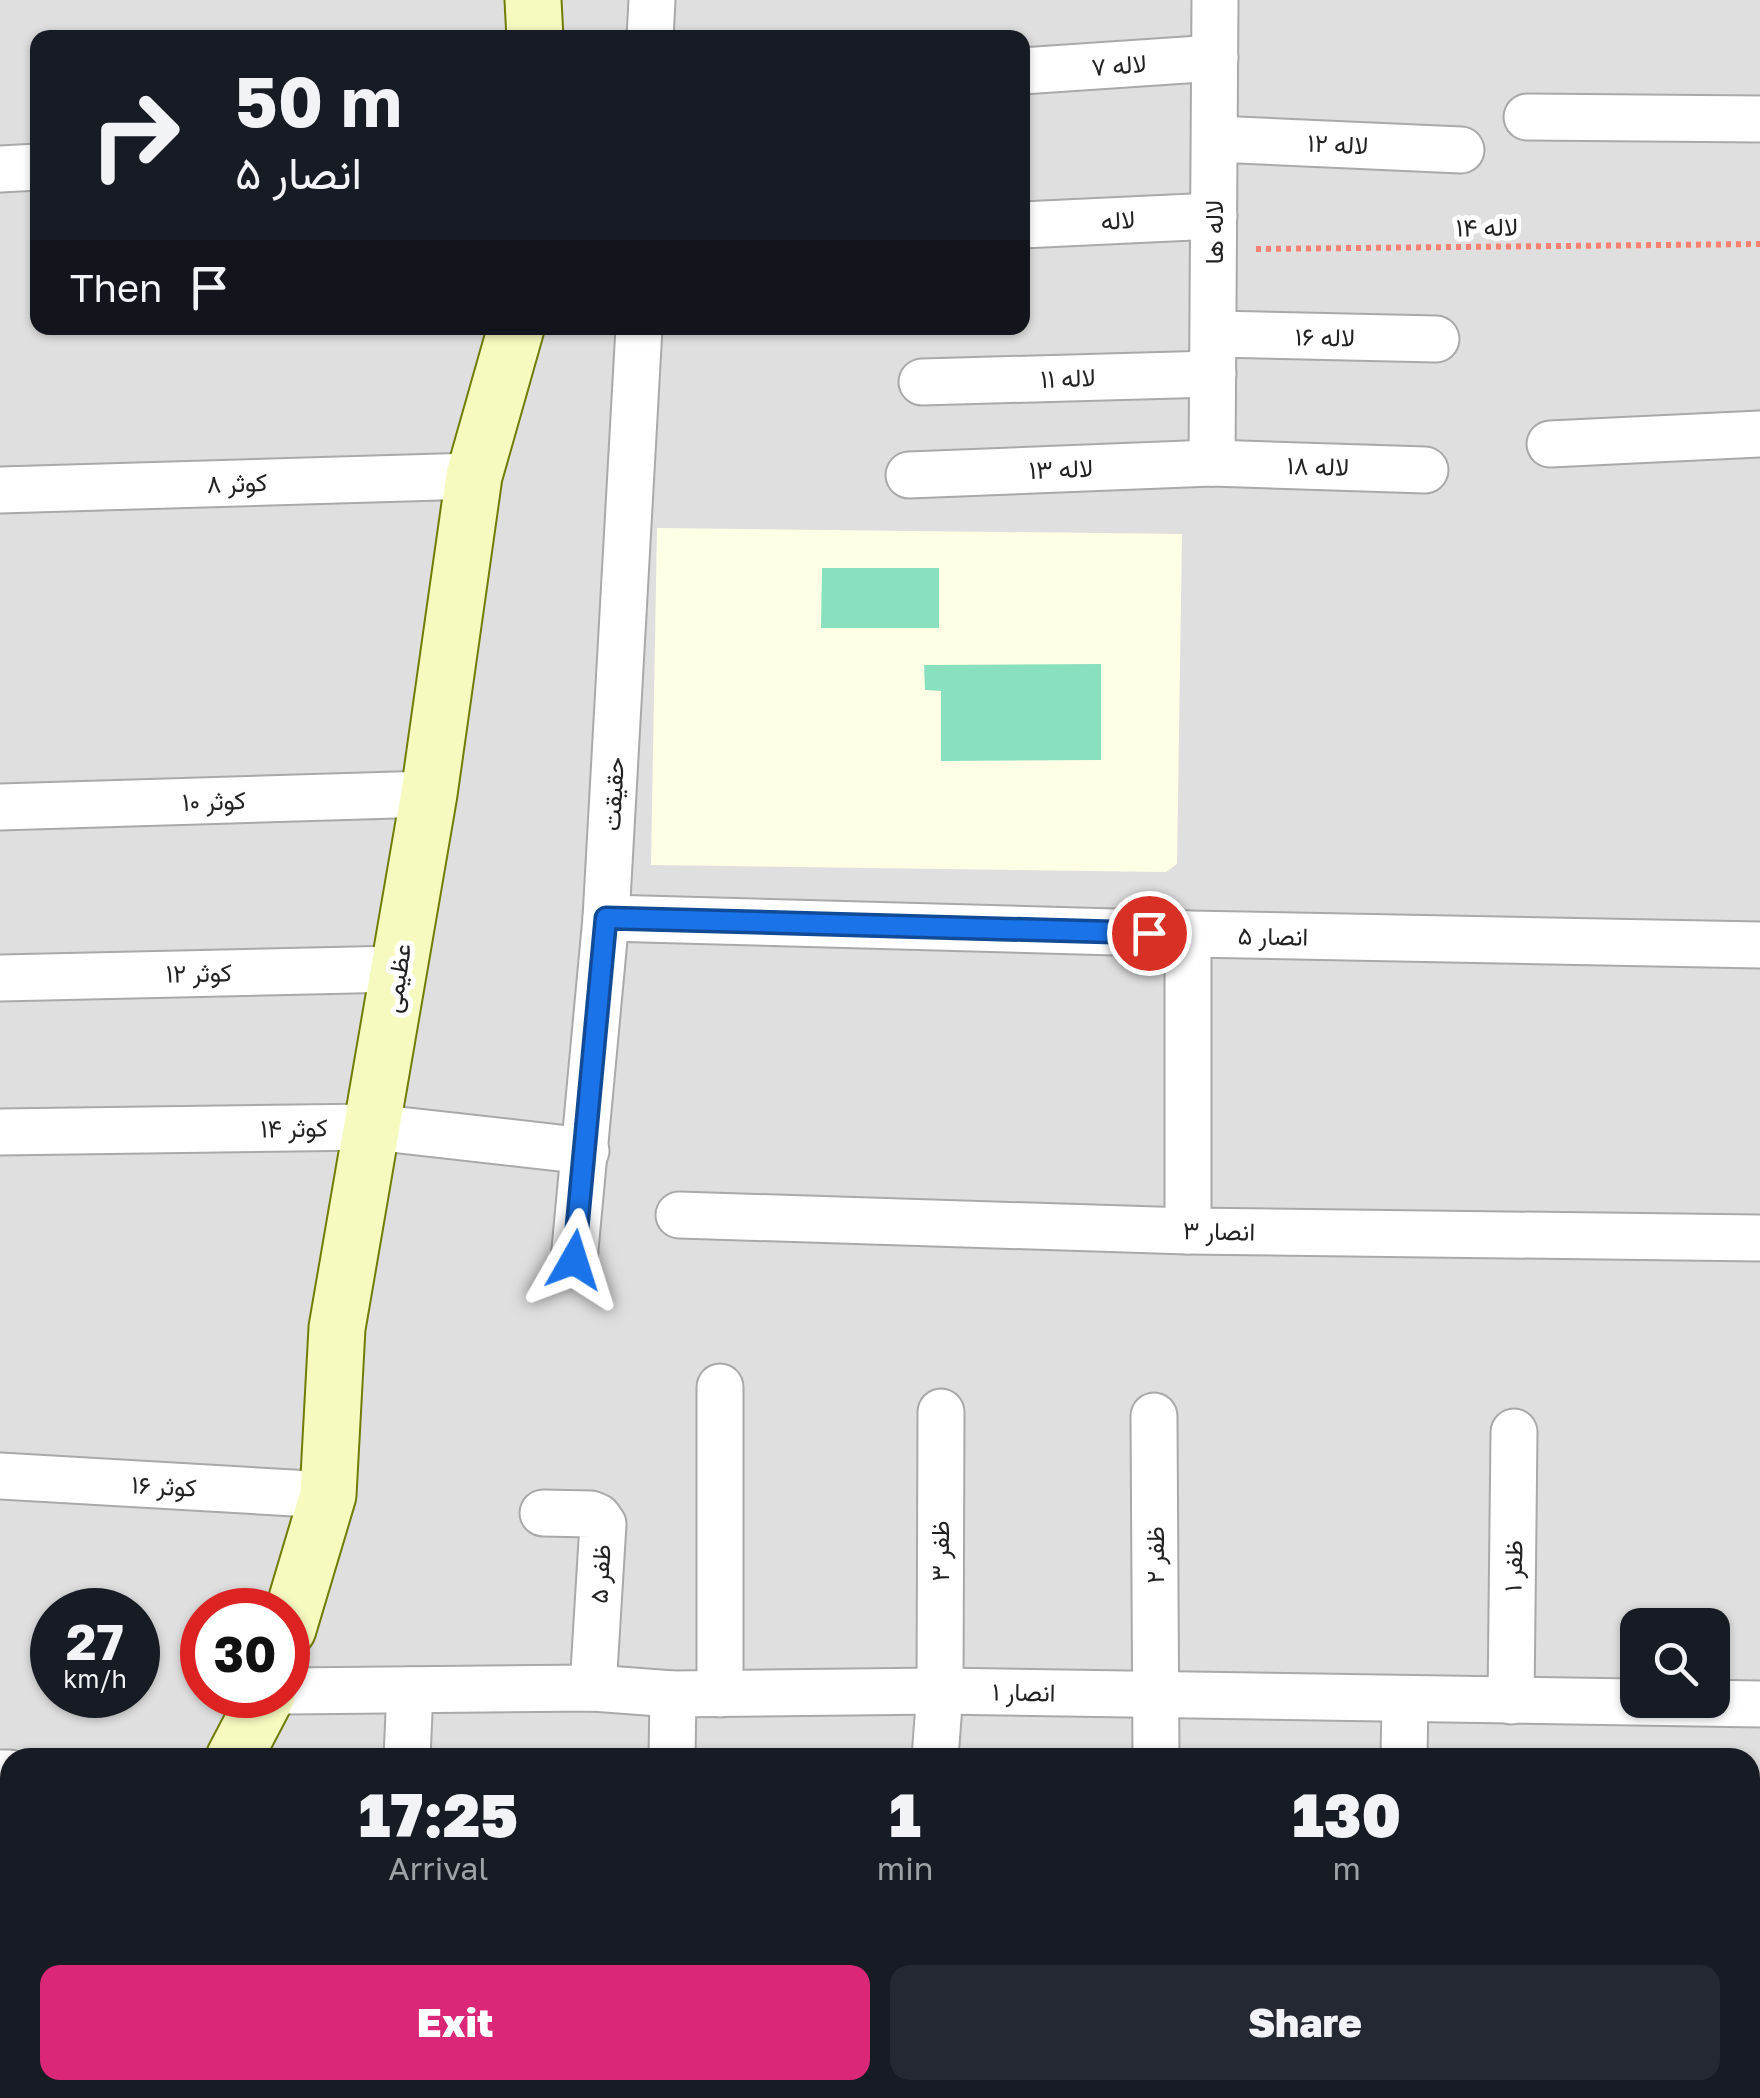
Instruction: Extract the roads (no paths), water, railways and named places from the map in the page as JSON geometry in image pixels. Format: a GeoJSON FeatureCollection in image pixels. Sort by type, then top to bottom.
{"type":"FeatureCollection","features":[{"type":"Feature","properties":{"kind":"street"},"geometry":{"type":"LineString","coordinates":[[533,0],[535,30]]}},
{"type":"Feature","properties":{"kind":"street"},"geometry":{"type":"LineString","coordinates":[[650,30],[652,0]]}},
{"type":"Feature","properties":{"kind":"street","name":"لاله ها"},"geometry":{"type":"LineString","coordinates":[[1212,463],[1215,0]]}},
{"type":"Feature","properties":{"kind":"street","name":"لاله ۷"},"geometry":{"type":"LineString","coordinates":[[1030,70],[1215,58]]}},
{"type":"Feature","properties":{"kind":"street"},"geometry":{"type":"LineString","coordinates":[[1527,118],[1760,119]]}},
{"type":"Feature","properties":{"kind":"street","name":"لاله ۱۲"},"geometry":{"type":"LineString","coordinates":[[1214,139],[1461,150]]}},
{"type":"Feature","properties":{"kind":"street"},"geometry":{"type":"LineString","coordinates":[[0,169],[30,167]]}},
{"type":"Feature","properties":{"kind":"street","name":"لاله"},"geometry":{"type":"LineString","coordinates":[[1030,224],[1214,233]]}},
{"type":"Feature","properties":{"kind":"street","name":"عظیمی"},"geometry":{"type":"LineString","coordinates":[[300,1588],[328,1495],[337,1328],[428,794],[474,476],[514,335]]}},
{"type":"Feature","properties":{"kind":"street","name":"حقیقت"},"geometry":{"type":"LineString","coordinates":[[574,1260],[606,918],[639,335]]}},
{"type":"Feature","properties":{"kind":"street","name":"لاله ۱۶"},"geometry":{"type":"LineString","coordinates":[[1214,354],[1436,339]]}},
{"type":"Feature","properties":{"kind":"street","name":"لاله ۱۱"},"geometry":{"type":"LineString","coordinates":[[922,382],[1214,354]]}},
{"type":"Feature","properties":{"kind":"street"},"geometry":{"type":"LineString","coordinates":[[1550,444],[1760,434]]}},
{"type":"Feature","properties":{"kind":"street","name":"لاله ۱۸"},"geometry":{"type":"LineString","coordinates":[[1212,463],[1425,470]]}},
{"type":"Feature","properties":{"kind":"street","name":"لاله ۱۳"},"geometry":{"type":"LineString","coordinates":[[909,476],[1212,463]]}},
{"type":"Feature","properties":{"kind":"street","name":"کوثر ۸"},"geometry":{"type":"LineString","coordinates":[[0,490],[474,476]]}},
{"type":"Feature","properties":{"kind":"street","name":"کوثر ۱۰"},"geometry":{"type":"LineString","coordinates":[[0,807],[428,794]]}},
{"type":"Feature","properties":{"kind":"street","name":"انصار ۵"},"geometry":{"type":"LineString","coordinates":[[606,918],[1760,945]]}},
{"type":"Feature","properties":{"kind":"street"},"geometry":{"type":"LineString","coordinates":[[1188,934],[1188,1231]]}},
{"type":"Feature","properties":{"kind":"street","name":"کوثر ۱۲"},"geometry":{"type":"LineString","coordinates":[[0,978],[398,968]]}},
{"type":"Feature","properties":{"kind":"street","name":"کوثر ۱۴"},"geometry":{"type":"LineString","coordinates":[[0,1132],[374,1126],[586,1151]]}},
{"type":"Feature","properties":{"kind":"street","name":"انصار ۳"},"geometry":{"type":"LineString","coordinates":[[679,1215],[1188,1231],[1760,1238]]}},
{"type":"Feature","properties":{"kind":"street"},"geometry":{"type":"LineString","coordinates":[[720,1387],[720,1694]]}},
{"type":"Feature","properties":{"kind":"street","name":"ظفر ۳"},"geometry":{"type":"LineString","coordinates":[[936,1748],[940,1691],[941,1412]]}},
{"type":"Feature","properties":{"kind":"street","name":"ظفر ۲"},"geometry":{"type":"LineString","coordinates":[[1154,1416],[1156,1748]]}},
{"type":"Feature","properties":{"kind":"street","name":"ظفر ۱"},"geometry":{"type":"LineString","coordinates":[[1512,1701],[1514,1432]]}},
{"type":"Feature","properties":{"kind":"street","name":"کوثر ۱۶"},"geometry":{"type":"LineString","coordinates":[[0,1476],[328,1495]]}},
{"type":"Feature","properties":{"kind":"street","name":"ظفر ۵"},"geometry":{"type":"LineString","coordinates":[[543,1513],[591,1514],[602,1524],[593,1688]]}},
{"type":"Feature","properties":{"kind":"street","name":"انصار ۱"},"geometry":{"type":"LineString","coordinates":[[310,1691],[593,1688],[672,1694],[940,1691],[1760,1704]]}},
{"type":"Feature","properties":{"kind":"street"},"geometry":{"type":"LineString","coordinates":[[407,1748],[410,1690]]}},
{"type":"Feature","properties":{"kind":"street"},"geometry":{"type":"LineString","coordinates":[[672,1694],[672,1748]]}},
{"type":"Feature","properties":{"kind":"street"},"geometry":{"type":"LineString","coordinates":[[1404,1748],[1405,1699]]}},
{"type":"Feature","properties":{"kind":"street"},"geometry":{"type":"LineString","coordinates":[[239,1748],[254,1718]]}}]}
